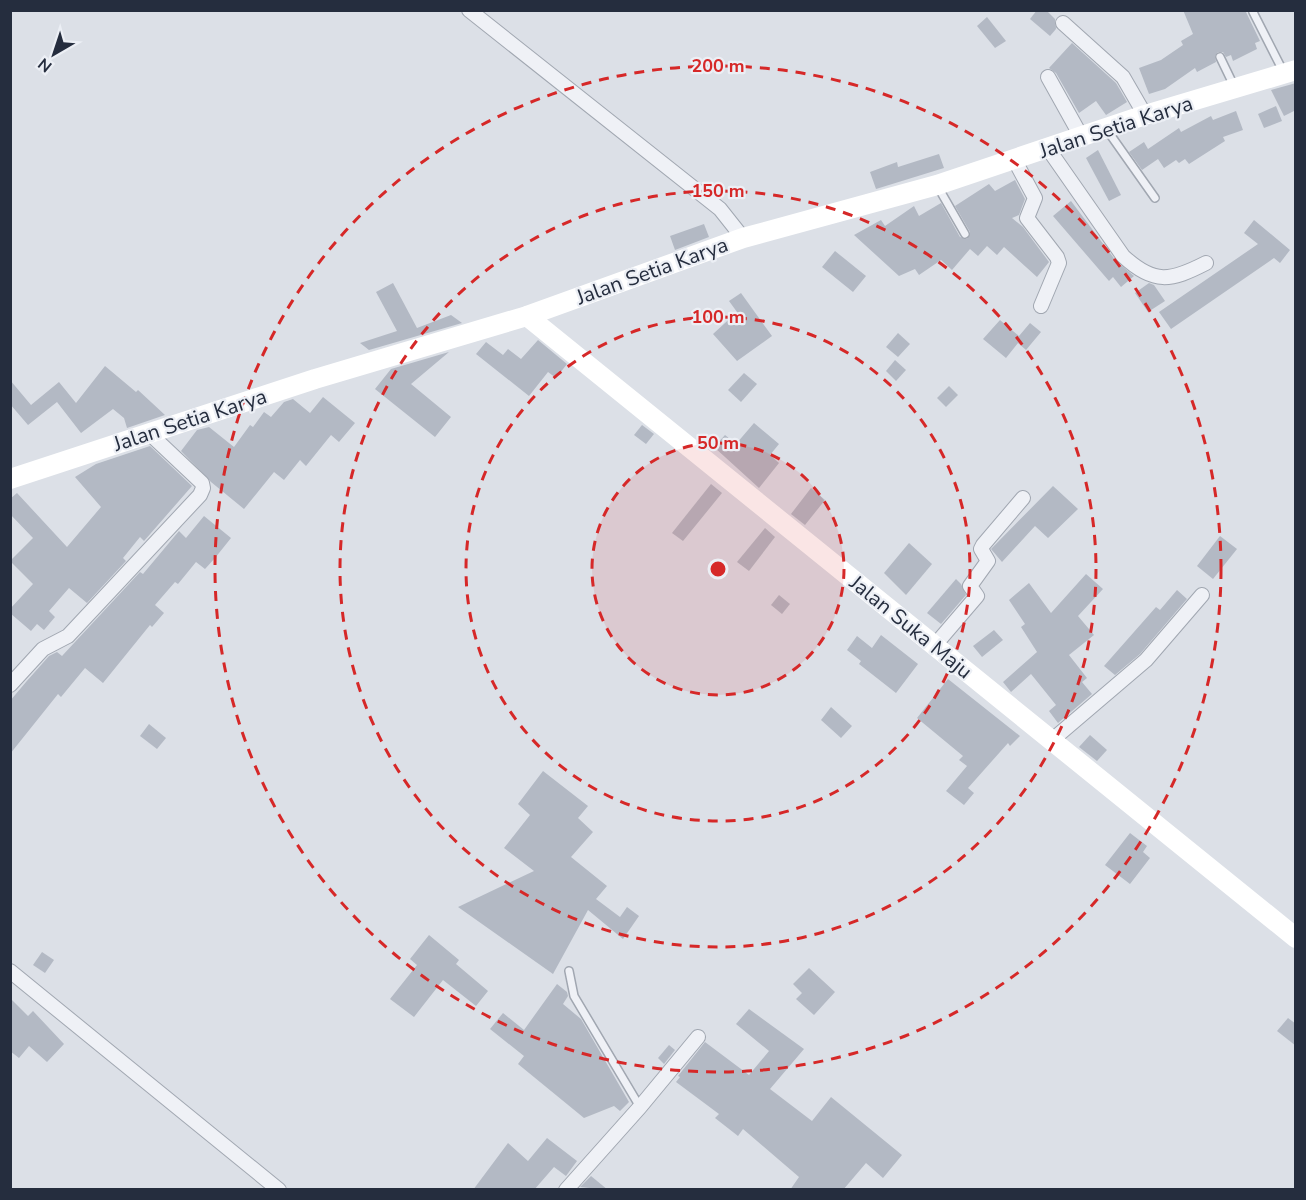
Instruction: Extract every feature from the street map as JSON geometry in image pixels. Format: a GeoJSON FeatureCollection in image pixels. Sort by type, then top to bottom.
{"type":"FeatureCollection","features":[{"type":"Feature","properties":{"kind":"main road","name":"Jalan Setia Karya"},"geometry":{"type":"LineString","coordinates":[[10,479],[315,379],[527,316],[743,238],[936,185],[1049,150],[1145,115],[1290,72]]}},
{"type":"Feature","properties":{"kind":"main road","name":"Jalan Suka Maju"},"geometry":{"type":"LineString","coordinates":[[527,316],[1296,938]]}},
{"type":"Feature","properties":{"kind":"street"},"geometry":{"type":"LineString","coordinates":[[469,10],[720,209],[743,238]]}},
{"type":"Feature","properties":{"kind":"street"},"geometry":{"type":"LineString","coordinates":[[1063,23],[1124,77],[1145,115]]}},
{"type":"Feature","properties":{"kind":"street"},"geometry":{"type":"LineString","coordinates":[[1048,77],[1082,138]]}},
{"type":"Feature","properties":{"kind":"street"},"geometry":{"type":"LineString","coordinates":[[1049,150],[1123,256],[1132,265],[1146,274],[1164,279],[1180,276],[1206,263]]}},
{"type":"Feature","properties":{"kind":"street"},"geometry":{"type":"LineString","coordinates":[[1014,159],[1035,198],[1027,218],[1058,257],[1059,263],[1041,306]]}},
{"type":"Feature","properties":{"kind":"street"},"geometry":{"type":"LineString","coordinates":[[10,685],[43,649],[68,636],[200,495],[203,488],[202,483],[149,433]]}},
{"type":"Feature","properties":{"kind":"street"},"geometry":{"type":"LineString","coordinates":[[935,645],[977,596],[970,586],[988,561],[981,549],[982,545],[1023,498]]}},
{"type":"Feature","properties":{"kind":"street"},"geometry":{"type":"LineString","coordinates":[[1051,741],[1146,660],[1202,595]]}},
{"type":"Feature","properties":{"kind":"street"},"geometry":{"type":"LineString","coordinates":[[10,971],[279,1190]]}},
{"type":"Feature","properties":{"kind":"street"},"geometry":{"type":"LineString","coordinates":[[566,1190],[640,1107],[698,1037]]}},
{"type":"Feature","properties":{"kind":"lane"},"geometry":{"type":"LineString","coordinates":[[1253,12],[1290,72]]}},
{"type":"Feature","properties":{"kind":"lane"},"geometry":{"type":"LineString","coordinates":[[1220,57],[1235,88]]}},
{"type":"Feature","properties":{"kind":"lane"},"geometry":{"type":"LineString","coordinates":[[1107,130],[1155,198]]}},
{"type":"Feature","properties":{"kind":"lane"},"geometry":{"type":"LineString","coordinates":[[936,185],[965,234]]}},
{"type":"Feature","properties":{"kind":"lane"},"geometry":{"type":"LineString","coordinates":[[569,972],[574,996],[640,1107]]}},
{"type":"Feature","properties":{"kind":"building"},"geometry":{"type":"Polygon","coordinates":[[[1037,10],[1046,10],[1055,19],[1056,29],[1050,36],[1030,19],[1037,10]]]}},
{"type":"Feature","properties":{"kind":"building"},"geometry":{"type":"Polygon","coordinates":[[[1183,10],[1245,10],[1260,41],[1255,43],[1257,49],[1233,61],[1231,55],[1226,57],[1223,52],[1218,52],[1215,56],[1216,62],[1197,72],[1195,68],[1165,89],[1149,94],[1139,68],[1161,60],[1183,45],[1181,41],[1193,34],[1183,10]]]}},
{"type":"Feature","properties":{"kind":"building"},"geometry":{"type":"Polygon","coordinates":[[[987,17],[1006,41],[995,48],[977,26],[987,17]]]}},
{"type":"Feature","properties":{"kind":"building"},"geometry":{"type":"Polygon","coordinates":[[[1072,43],[1116,83],[1127,102],[1106,115],[1096,101],[1079,113],[1056,73],[1049,68],[1072,43]]]}},
{"type":"Feature","properties":{"kind":"building"},"geometry":{"type":"Polygon","coordinates":[[[1296,83],[1296,110],[1284,116],[1271,90],[1296,83]]]}},
{"type":"Feature","properties":{"kind":"building"},"geometry":{"type":"Polygon","coordinates":[[[1276,106],[1282,121],[1264,128],[1258,114],[1276,106]]]}},
{"type":"Feature","properties":{"kind":"building"},"geometry":{"type":"Polygon","coordinates":[[[1236,111],[1243,130],[1223,137],[1225,141],[1189,164],[1185,159],[1179,163],[1176,160],[1164,168],[1158,159],[1142,170],[1129,152],[1144,142],[1148,149],[1179,128],[1181,132],[1211,116],[1213,120],[1236,111]]]}},
{"type":"Feature","properties":{"kind":"building"},"geometry":{"type":"Polygon","coordinates":[[[1098,150],[1121,195],[1109,201],[1086,158],[1098,150]]]}},
{"type":"Feature","properties":{"kind":"building"},"geometry":{"type":"Polygon","coordinates":[[[939,154],[944,168],[876,189],[870,172],[897,162],[898,167],[939,154]]]}},
{"type":"Feature","properties":{"kind":"building"},"geometry":{"type":"Polygon","coordinates":[[[1015,180],[1025,199],[1019,215],[1012,218],[1023,227],[1049,262],[1037,277],[1004,247],[997,255],[987,246],[978,256],[970,249],[952,270],[941,260],[919,275],[915,269],[899,276],[854,235],[881,220],[885,226],[914,206],[919,216],[941,203],[960,237],[967,239],[970,232],[955,206],[989,184],[995,191],[1015,180]]]}},
{"type":"Feature","properties":{"kind":"building"},"geometry":{"type":"Polygon","coordinates":[[[1071,201],[1116,261],[1134,276],[1121,287],[1113,277],[1109,281],[1053,216],[1071,201]]]}},
{"type":"Feature","properties":{"kind":"building"},"geometry":{"type":"Polygon","coordinates":[[[1254,220],[1290,250],[1280,263],[1274,258],[1171,329],[1159,312],[1258,244],[1244,233],[1254,220]]]}},
{"type":"Feature","properties":{"kind":"building"},"geometry":{"type":"Polygon","coordinates":[[[704,224],[709,237],[675,250],[670,236],[704,224]]]}},
{"type":"Feature","properties":{"kind":"building"},"geometry":{"type":"Polygon","coordinates":[[[835,251],[866,276],[853,292],[822,267],[835,251]]]}},
{"type":"Feature","properties":{"kind":"building"},"geometry":{"type":"Polygon","coordinates":[[[393,283],[417,328],[451,315],[462,323],[369,350],[360,343],[397,331],[376,292],[393,283]]]}},
{"type":"Feature","properties":{"kind":"building"},"geometry":{"type":"Polygon","coordinates":[[[1149,283],[1154,285],[1165,301],[1148,312],[1135,293],[1149,283]]]}},
{"type":"Feature","properties":{"kind":"building"},"geometry":{"type":"Polygon","coordinates":[[[741,293],[772,336],[737,361],[713,334],[737,312],[729,301],[741,293]]]}},
{"type":"Feature","properties":{"kind":"building"},"geometry":{"type":"Polygon","coordinates":[[[1000,320],[1019,336],[1030,323],[1041,332],[1026,350],[1018,343],[1006,358],[983,339],[1000,320]]]}},
{"type":"Feature","properties":{"kind":"building"},"geometry":{"type":"Polygon","coordinates":[[[898,333],[910,344],[898,357],[886,347],[898,333]]]}},
{"type":"Feature","properties":{"kind":"building"},"geometry":{"type":"Polygon","coordinates":[[[538,340],[567,364],[556,378],[548,372],[529,396],[476,354],[486,342],[503,355],[508,349],[521,359],[538,340]]]}},
{"type":"Feature","properties":{"kind":"building"},"geometry":{"type":"Polygon","coordinates":[[[449,352],[411,384],[451,417],[435,437],[375,389],[391,369],[449,352]]]}},
{"type":"Feature","properties":{"kind":"building"},"geometry":{"type":"Polygon","coordinates":[[[895,360],[906,370],[896,381],[886,371],[895,360]]]}},
{"type":"Feature","properties":{"kind":"building"},"geometry":{"type":"Polygon","coordinates":[[[105,366],[136,392],[138,390],[165,415],[127,428],[124,418],[113,409],[81,433],[57,402],[28,425],[10,404],[10,380],[31,405],[59,382],[76,403],[105,366]]]}},
{"type":"Feature","properties":{"kind":"building"},"geometry":{"type":"Polygon","coordinates":[[[744,373],[757,384],[741,402],[728,390],[744,373]]]}},
{"type":"Feature","properties":{"kind":"building"},"geometry":{"type":"Polygon","coordinates":[[[949,386],[958,395],[946,407],[937,398],[949,386]]]}},
{"type":"Feature","properties":{"kind":"building"},"geometry":{"type":"Polygon","coordinates":[[[323,397],[355,423],[339,442],[331,435],[306,466],[300,460],[284,480],[274,472],[244,509],[211,482],[181,451],[197,430],[209,427],[234,447],[250,425],[253,427],[264,412],[271,417],[284,402],[293,399],[310,413],[323,397]]]}},
{"type":"Feature","properties":{"kind":"building"},"geometry":{"type":"Polygon","coordinates":[[[754,423],[779,444],[770,455],[779,463],[759,488],[714,447],[725,435],[736,444],[754,423]]]}},
{"type":"Feature","properties":{"kind":"building"},"geometry":{"type":"Polygon","coordinates":[[[642,425],[654,434],[646,444],[634,435],[642,425]]]}},
{"type":"Feature","properties":{"kind":"building"},"geometry":{"type":"Polygon","coordinates":[[[150,446],[192,486],[144,541],[140,537],[123,558],[126,561],[87,603],[69,588],[49,611],[55,617],[44,630],[37,624],[31,631],[10,613],[10,609],[33,584],[10,561],[33,538],[10,514],[10,499],[17,493],[67,547],[101,507],[75,477],[96,464],[150,446]]]}},
{"type":"Feature","properties":{"kind":"building"},"geometry":{"type":"Polygon","coordinates":[[[711,484],[722,493],[683,541],[672,533],[711,484]]]}},
{"type":"Feature","properties":{"kind":"building"},"geometry":{"type":"Polygon","coordinates":[[[1053,486],[1078,509],[1048,538],[1035,526],[1002,562],[991,549],[1053,486]]]}},
{"type":"Feature","properties":{"kind":"building"},"geometry":{"type":"Polygon","coordinates":[[[811,488],[825,500],[805,525],[791,514],[811,488]]]}},
{"type":"Feature","properties":{"kind":"building"},"geometry":{"type":"Polygon","coordinates":[[[204,516],[231,538],[215,558],[205,569],[196,562],[178,584],[175,582],[155,605],[164,613],[152,627],[150,625],[103,683],[85,668],[61,697],[58,694],[10,754],[10,701],[49,656],[57,652],[62,656],[140,572],[143,574],[179,531],[186,538],[204,516]]]}},
{"type":"Feature","properties":{"kind":"building"},"geometry":{"type":"Polygon","coordinates":[[[765,528],[775,537],[749,571],[737,562],[765,528]]]}},
{"type":"Feature","properties":{"kind":"building"},"geometry":{"type":"Polygon","coordinates":[[[1220,536],[1237,549],[1213,579],[1197,566],[1220,536]]]}},
{"type":"Feature","properties":{"kind":"building"},"geometry":{"type":"Polygon","coordinates":[[[909,543],[932,564],[906,595],[884,573],[909,543]]]}},
{"type":"Feature","properties":{"kind":"building"},"geometry":{"type":"Polygon","coordinates":[[[1086,574],[1103,589],[1078,616],[1094,635],[1069,655],[1087,678],[1082,682],[1092,694],[1058,723],[1049,711],[1056,705],[1031,674],[1011,692],[1003,682],[1037,652],[1021,627],[1025,624],[1009,600],[1029,583],[1051,613],[1086,574]]]}},
{"type":"Feature","properties":{"kind":"building"},"geometry":{"type":"Polygon","coordinates":[[[956,579],[966,595],[941,624],[927,613],[956,579]]]}},
{"type":"Feature","properties":{"kind":"building"},"geometry":{"type":"Polygon","coordinates":[[[1177,590],[1187,599],[1140,654],[1115,675],[1104,666],[1156,607],[1160,610],[1177,590]]]}},
{"type":"Feature","properties":{"kind":"building"},"geometry":{"type":"Polygon","coordinates":[[[779,595],[790,604],[782,614],[771,605],[779,595]]]}},
{"type":"Feature","properties":{"kind":"building"},"geometry":{"type":"Polygon","coordinates":[[[994,630],[1003,640],[982,657],[973,646],[994,630]]]}},
{"type":"Feature","properties":{"kind":"building"},"geometry":{"type":"Polygon","coordinates":[[[881,635],[918,664],[896,693],[859,664],[861,661],[847,650],[857,636],[872,648],[881,635]]]}},
{"type":"Feature","properties":{"kind":"building"},"geometry":{"type":"Polygon","coordinates":[[[948,679],[1020,736],[1010,746],[1008,743],[968,788],[974,793],[964,805],[946,791],[967,766],[959,760],[963,756],[917,718],[948,679]]]}},
{"type":"Feature","properties":{"kind":"building"},"geometry":{"type":"Polygon","coordinates":[[[831,707],[852,726],[841,738],[821,720],[831,707]]]}},
{"type":"Feature","properties":{"kind":"building"},"geometry":{"type":"Polygon","coordinates":[[[149,724],[166,738],[157,749],[140,736],[149,724]]]}},
{"type":"Feature","properties":{"kind":"building"},"geometry":{"type":"Polygon","coordinates":[[[1090,735],[1107,750],[1097,761],[1079,747],[1090,735]]]}},
{"type":"Feature","properties":{"kind":"building"},"geometry":{"type":"Polygon","coordinates":[[[543,771],[588,806],[578,818],[593,832],[571,857],[607,886],[596,899],[620,917],[627,907],[639,916],[623,939],[588,910],[553,974],[458,907],[534,871],[504,848],[530,815],[518,804],[543,771]]]}},
{"type":"Feature","properties":{"kind":"building"},"geometry":{"type":"Polygon","coordinates":[[[1130,833],[1147,846],[1143,852],[1150,858],[1130,884],[1105,865],[1130,833]]]}},
{"type":"Feature","properties":{"kind":"building"},"geometry":{"type":"Polygon","coordinates":[[[429,935],[459,960],[456,964],[488,991],[476,1006],[443,980],[414,1017],[390,999],[417,965],[410,959],[429,935]]]}},
{"type":"Feature","properties":{"kind":"building"},"geometry":{"type":"Polygon","coordinates":[[[42,952],[54,960],[45,973],[33,965],[42,952]]]}},
{"type":"Feature","properties":{"kind":"building"},"geometry":{"type":"Polygon","coordinates":[[[809,968],[835,992],[814,1015],[796,999],[802,993],[793,984],[809,968]]]}},
{"type":"Feature","properties":{"kind":"building"},"geometry":{"type":"Polygon","coordinates":[[[557,984],[567,992],[568,996],[563,1004],[581,1019],[629,1102],[620,1111],[614,1106],[584,1118],[518,1064],[524,1056],[490,1029],[503,1013],[524,1030],[557,984]]]}},
{"type":"Feature","properties":{"kind":"building"},"geometry":{"type":"Polygon","coordinates":[[[10,998],[28,1016],[33,1011],[64,1044],[47,1062],[29,1046],[19,1058],[10,1051],[10,998]]]}},
{"type":"Feature","properties":{"kind":"building"},"geometry":{"type":"Polygon","coordinates":[[[749,1009],[804,1049],[770,1089],[812,1121],[831,1097],[902,1155],[883,1178],[866,1163],[843,1190],[790,1190],[799,1177],[743,1129],[738,1136],[715,1118],[719,1114],[676,1082],[680,1077],[678,1076],[705,1042],[749,1075],[769,1051],[736,1024],[749,1009]]]}},
{"type":"Feature","properties":{"kind":"building"},"geometry":{"type":"Polygon","coordinates":[[[1288,1018],[1296,1024],[1296,1046],[1277,1031],[1288,1018]]]}},
{"type":"Feature","properties":{"kind":"building"},"geometry":{"type":"Polygon","coordinates":[[[669,1045],[675,1050],[664,1064],[658,1058],[669,1045]]]}},
{"type":"Feature","properties":{"kind":"building"},"geometry":{"type":"Polygon","coordinates":[[[547,1138],[577,1161],[566,1176],[554,1167],[534,1190],[473,1190],[508,1143],[528,1161],[547,1138]]]}},
{"type":"Feature","properties":{"kind":"building"},"geometry":{"type":"Polygon","coordinates":[[[591,1176],[608,1190],[580,1187],[591,1176]]]}}]}
